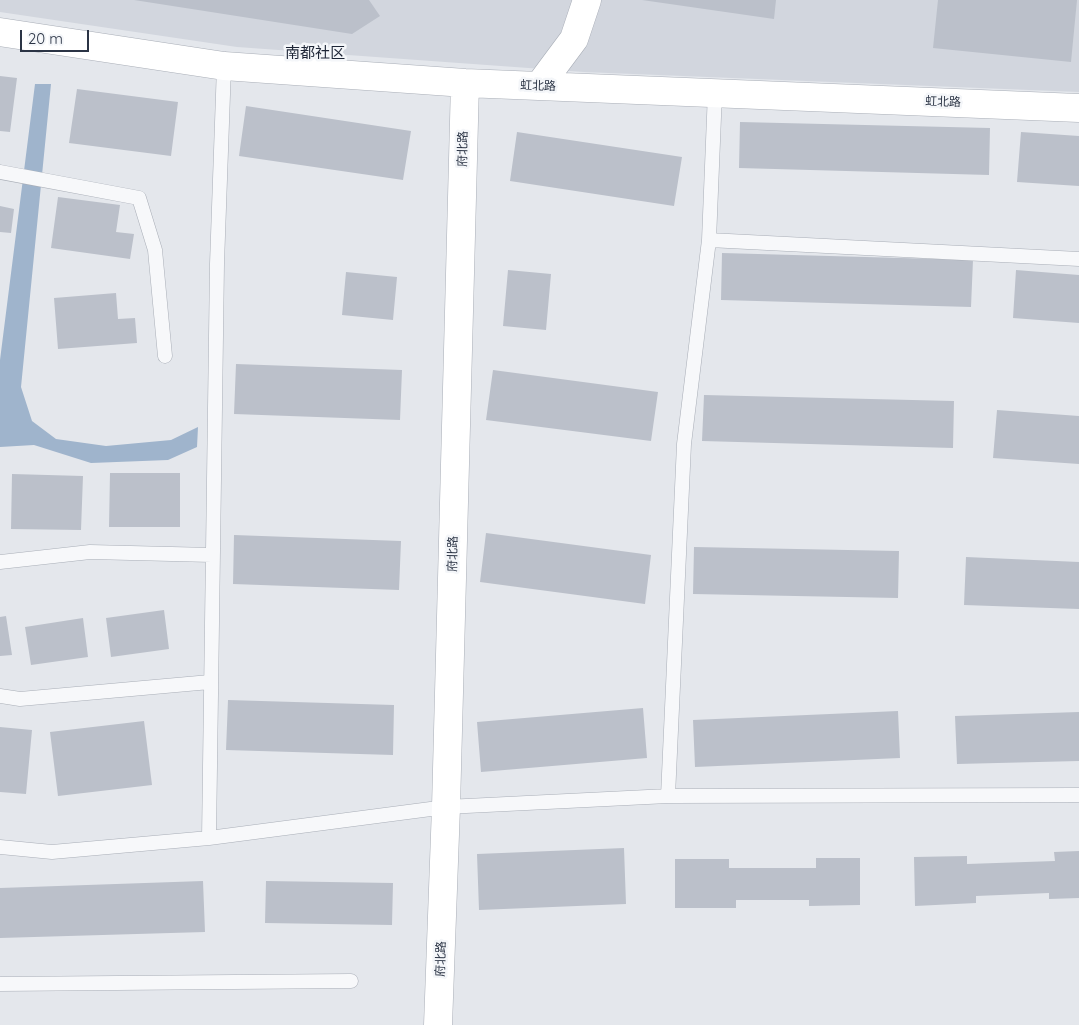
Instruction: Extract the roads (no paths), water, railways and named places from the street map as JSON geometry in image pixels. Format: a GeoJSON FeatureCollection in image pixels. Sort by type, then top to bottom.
{"type":"FeatureCollection","features":[{"type":"Feature","properties":{"kind":"street"},"geometry":{"type":"LineString","coordinates":[[539,86],[574,39],[587,0]]}},
{"type":"Feature","properties":{"kind":"street","name":"虹北路"},"geometry":{"type":"LineString","coordinates":[[0,32],[224,66],[465,83],[1079,108]]}},
{"type":"Feature","properties":{"kind":"street","name":"府北路"},"geometry":{"type":"LineString","coordinates":[[438,1025],[446,807],[465,83]]}},
{"type":"Feature","properties":{"kind":"lane"},"geometry":{"type":"LineString","coordinates":[[209,838],[217,264],[224,66]]}},
{"type":"Feature","properties":{"kind":"lane"},"geometry":{"type":"LineString","coordinates":[[668,796],[684,444],[709,240],[715,92]]}},
{"type":"Feature","properties":{"kind":"lane"},"geometry":{"type":"LineString","coordinates":[[6,173],[139,198],[155,250],[164,356]]}},
{"type":"Feature","properties":{"kind":"lane"},"geometry":{"type":"LineString","coordinates":[[709,240],[1079,259]]}},
{"type":"Feature","properties":{"kind":"lane"},"geometry":{"type":"LineString","coordinates":[[0,562],[90,552],[212,555]]}},
{"type":"Feature","properties":{"kind":"lane"},"geometry":{"type":"LineString","coordinates":[[0,696],[20,699],[210,682]]}},
{"type":"Feature","properties":{"kind":"lane"},"geometry":{"type":"LineString","coordinates":[[0,847],[52,852],[209,838],[446,807],[668,796],[1079,795]]}},
{"type":"Feature","properties":{"kind":"lane"},"geometry":{"type":"LineString","coordinates":[[0,984],[351,980]]}},
{"type":"Feature","properties":{"kind":"water"},"geometry":{"type":"Polygon","coordinates":[[[35,84],[51,84],[21,387],[32,421],[56,439],[106,446],[171,440],[198,427],[197,447],[168,460],[91,463],[34,445],[0,447],[0,360],[35,84]]]}},
{"type":"Feature","properties":{"kind":"district","name":"南都社区"},"geometry":{"type":"Point","coordinates":[315,53]}}]}
